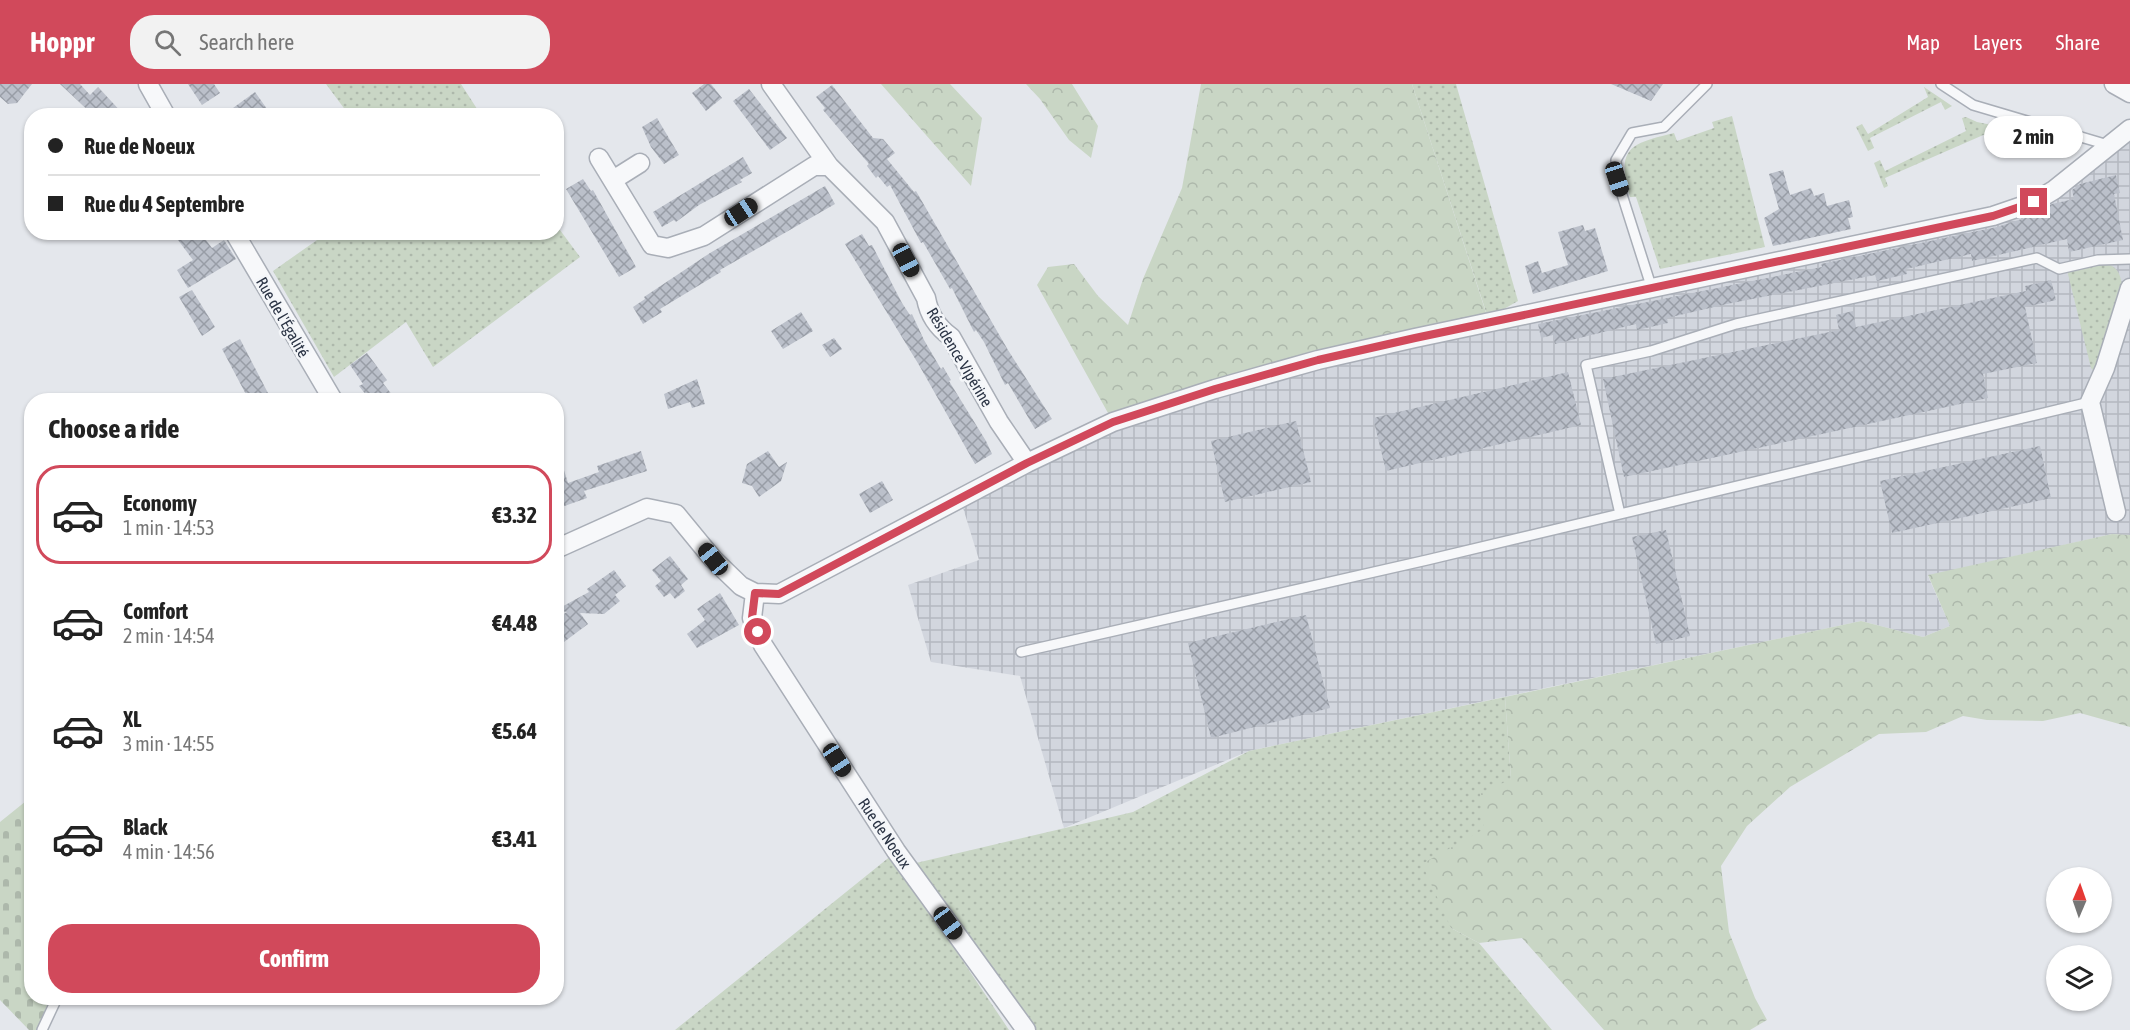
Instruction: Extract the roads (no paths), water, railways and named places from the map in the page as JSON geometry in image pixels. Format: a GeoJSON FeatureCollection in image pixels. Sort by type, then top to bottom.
{"type":"FeatureCollection","features":[{"type":"Feature","properties":{"kind":"street"},"geometry":{"type":"LineString","coordinates":[[148,84],[162,108]]}},
{"type":"Feature","properties":{"kind":"street","name":"Résidence Vipérine"},"geometry":{"type":"LineString","coordinates":[[771,84],[829,166],[885,222],[926,298],[928,310],[940,329],[951,337],[999,422],[1027,463]]}},
{"type":"Feature","properties":{"kind":"street"},"geometry":{"type":"LineString","coordinates":[[2114,84],[2130,93]]}},
{"type":"Feature","properties":{"kind":"street"},"geometry":{"type":"LineString","coordinates":[[564,545],[647,508],[676,514],[713,559],[741,586],[755,593],[779,594],[1027,463],[1113,422],[1215,389],[1318,360],[1506,317],[1652,289],[1993,216],[2034,202],[2054,190],[2130,129]]}},
{"type":"Feature","properties":{"kind":"street"},"geometry":{"type":"LineString","coordinates":[[599,158],[652,245],[668,248],[704,236],[814,166],[829,166]]}},
{"type":"Feature","properties":{"kind":"street"},"geometry":{"type":"LineString","coordinates":[[613,180],[640,163]]}},
{"type":"Feature","properties":{"kind":"street","name":"Rue de l'Égalité"},"geometry":{"type":"LineString","coordinates":[[239,240],[329,393]]}},
{"type":"Feature","properties":{"kind":"street"},"geometry":{"type":"LineString","coordinates":[[2116,512],[2090,402],[2105,368],[2130,288]]}},
{"type":"Feature","properties":{"kind":"street","name":"Rue de Noeux"},"geometry":{"type":"LineString","coordinates":[[755,593],[752,618],[763,645],[896,851],[1026,1030]]}},
{"type":"Feature","properties":{"kind":"lane"},"geometry":{"type":"LineString","coordinates":[[1652,289],[1617,179],[1617,160],[1632,134],[1664,127],[1707,84]]}},
{"type":"Feature","properties":{"kind":"lane"},"geometry":{"type":"LineString","coordinates":[[1941,84],[1973,105],[2108,145]]}},
{"type":"Feature","properties":{"kind":"lane"},"geometry":{"type":"LineString","coordinates":[[1620,514],[1586,365],[1651,351],[1736,324],[2037,258],[2059,269],[2098,260],[2130,259]]}},
{"type":"Feature","properties":{"kind":"lane"},"geometry":{"type":"LineString","coordinates":[[1021,652],[1620,514],[2090,402]]}},
{"type":"Feature","properties":{"kind":"lane"},"geometry":{"type":"LineString","coordinates":[[42,1030],[54,1005]]}}]}
